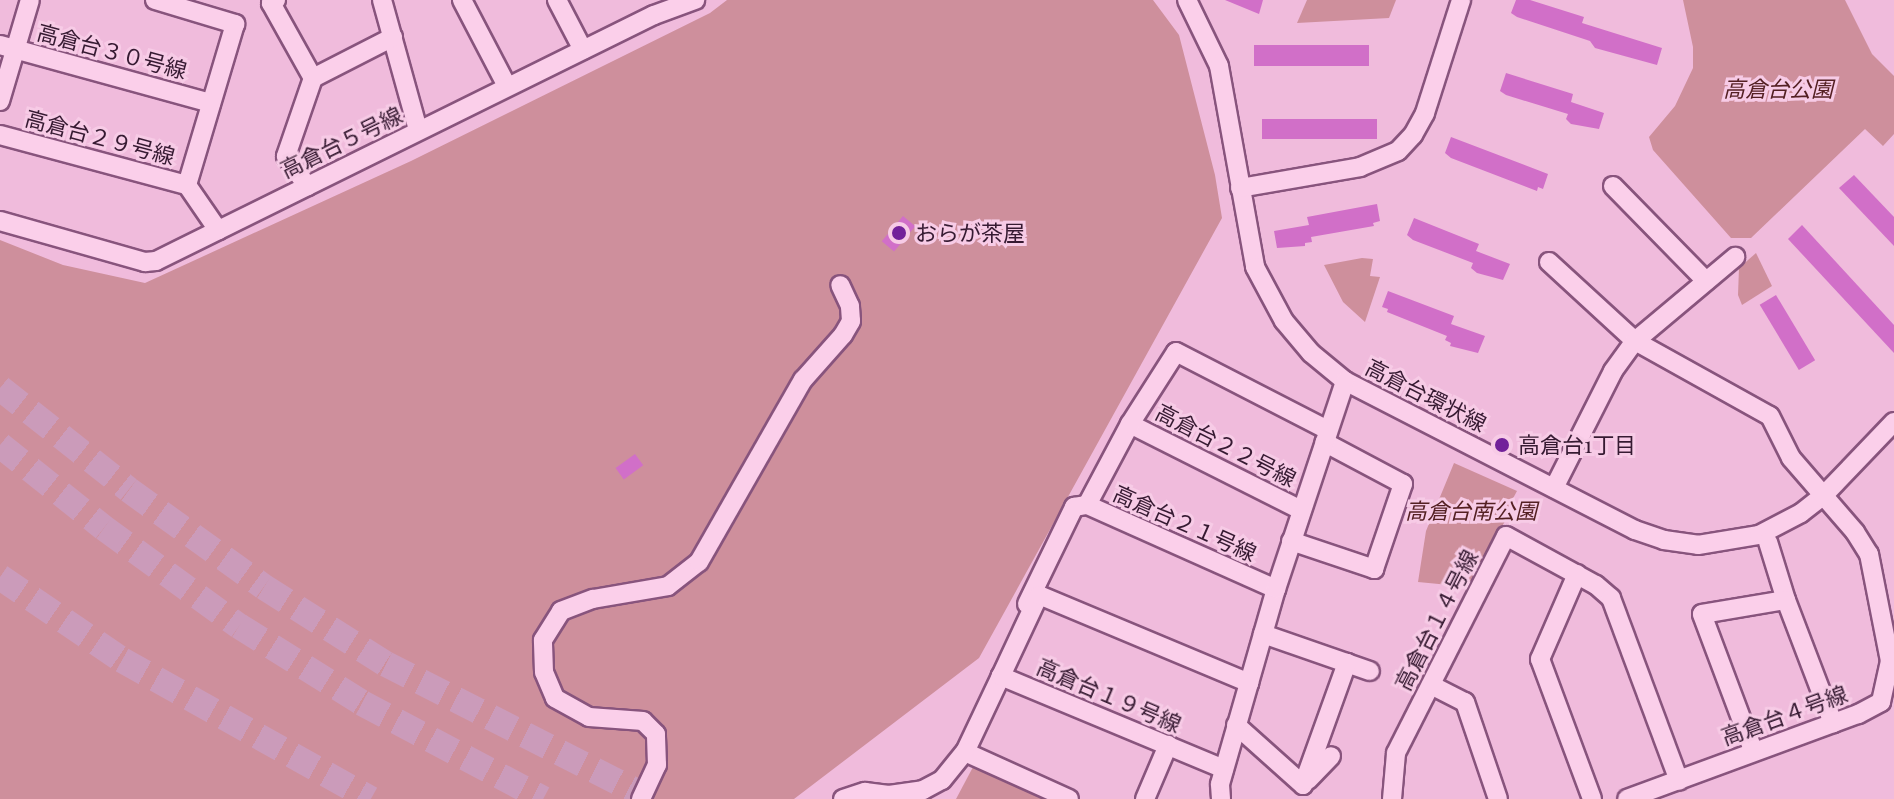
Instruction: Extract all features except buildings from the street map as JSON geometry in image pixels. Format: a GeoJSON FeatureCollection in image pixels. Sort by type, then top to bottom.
{"type":"FeatureCollection","features":[{"type":"Feature","properties":{"kind":"street"},"geometry":{"type":"LineString","coordinates":[[0,101],[8,47],[30,0]]}},
{"type":"Feature","properties":{"kind":"street"},"geometry":{"type":"LineString","coordinates":[[155,0],[235,24],[187,185],[218,230]]}},
{"type":"Feature","properties":{"kind":"street"},"geometry":{"type":"LineString","coordinates":[[276,0],[271,3],[313,78]]}},
{"type":"Feature","properties":{"kind":"street"},"geometry":{"type":"LineString","coordinates":[[382,0],[418,130]]}},
{"type":"Feature","properties":{"kind":"street"},"geometry":{"type":"LineString","coordinates":[[462,0],[507,86]]}},
{"type":"Feature","properties":{"kind":"street"},"geometry":{"type":"LineString","coordinates":[[557,0],[583,50]]}},
{"type":"Feature","properties":{"kind":"street","name":"高倉台５号線"},"geometry":{"type":"LineString","coordinates":[[0,221],[145,262],[156,261],[583,50],[651,8],[695,0]]}},
{"type":"Feature","properties":{"kind":"street","name":"高倉台環状線"},"geometry":{"type":"LineString","coordinates":[[1187,0],[1219,66],[1250,251],[1268,296],[1311,353],[1345,381],[1635,530],[1664,540],[1698,545],[1759,535],[1801,513],[1827,493],[1894,422]]}},
{"type":"Feature","properties":{"kind":"street"},"geometry":{"type":"LineString","coordinates":[[1240,188],[1360,167],[1398,151],[1413,135],[1425,113],[1461,0]]}},
{"type":"Feature","properties":{"kind":"street"},"geometry":{"type":"LineString","coordinates":[[307,186],[286,156],[313,78],[393,37]]}},
{"type":"Feature","properties":{"kind":"street","name":"高倉台３０号線"},"geometry":{"type":"LineString","coordinates":[[8,47],[211,103]]}},
{"type":"Feature","properties":{"kind":"street","name":"高倉台２９号線"},"geometry":{"type":"LineString","coordinates":[[0,135],[187,185]]}},
{"type":"Feature","properties":{"kind":"street"},"geometry":{"type":"LineString","coordinates":[[1613,186],[1706,281]]}},
{"type":"Feature","properties":{"kind":"street"},"geometry":{"type":"LineString","coordinates":[[1554,488],[1613,371],[1635,341],[1735,257]]}},
{"type":"Feature","properties":{"kind":"street"},"geometry":{"type":"LineString","coordinates":[[1549,262],[1635,341],[1770,416],[1791,458],[1827,493]]}},
{"type":"Feature","properties":{"kind":"street"},"geometry":{"type":"LineString","coordinates":[[641,799],[657,765],[656,734],[643,721],[589,717],[555,698],[544,672],[543,640],[561,611],[593,599],[668,586],[699,562],[803,380],[843,335],[851,321],[850,306],[840,285]]}},
{"type":"Feature","properties":{"kind":"street","name":"高倉台２１号線"},"geometry":{"type":"LineString","coordinates":[[1276,589],[1087,505],[1130,424],[1176,352],[1326,436]]}},
{"type":"Feature","properties":{"kind":"street"},"geometry":{"type":"LineString","coordinates":[[1220,799],[1224,769],[1276,589],[1345,381]]}},
{"type":"Feature","properties":{"kind":"street","name":"高倉台２２号線"},"geometry":{"type":"LineString","coordinates":[[1130,424],[1301,510]]}},
{"type":"Feature","properties":{"kind":"street"},"geometry":{"type":"LineString","coordinates":[[1291,541],[1383,572],[1403,484],[1326,436]]}},
{"type":"Feature","properties":{"kind":"street","name":"高倉台４号線"},"geometry":{"type":"LineString","coordinates":[[1627,799],[1833,723],[1881,702],[1890,661],[1869,554],[1827,493]]}},
{"type":"Feature","properties":{"kind":"street"},"geometry":{"type":"LineString","coordinates":[[1027,620],[1020,618],[1074,507],[1087,505]]}},
{"type":"Feature","properties":{"kind":"street","name":"高倉台１４号線"},"geometry":{"type":"LineString","coordinates":[[1392,799],[1396,753],[1506,536],[1577,574],[1611,598],[1679,781]]}},
{"type":"Feature","properties":{"kind":"street"},"geometry":{"type":"LineString","coordinates":[[1768,542],[1786,600],[1833,723]]}},
{"type":"Feature","properties":{"kind":"street"},"geometry":{"type":"LineString","coordinates":[[1577,574],[1540,659],[1592,799]]}},
{"type":"Feature","properties":{"kind":"street","name":"高倉台１９号線"},"geometry":{"type":"LineString","coordinates":[[1224,769],[1001,676],[1039,595],[1249,683]]}},
{"type":"Feature","properties":{"kind":"street"},"geometry":{"type":"LineString","coordinates":[[1753,750],[1702,614],[1786,600]]}},
{"type":"Feature","properties":{"kind":"street"},"geometry":{"type":"LineString","coordinates":[[1263,634],[1370,671]]}},
{"type":"Feature","properties":{"kind":"street"},"geometry":{"type":"LineString","coordinates":[[1303,785],[1347,663]]}},
{"type":"Feature","properties":{"kind":"street"},"geometry":{"type":"LineString","coordinates":[[843,799],[865,792],[889,795],[923,790],[942,780],[965,752],[1001,676]]}},
{"type":"Feature","properties":{"kind":"street"},"geometry":{"type":"LineString","coordinates":[[1431,685],[1465,702],[1498,799]]}},
{"type":"Feature","properties":{"kind":"street"},"geometry":{"type":"LineString","coordinates":[[1236,725],[1303,785]]}},
{"type":"Feature","properties":{"kind":"street"},"geometry":{"type":"LineString","coordinates":[[1145,799],[1168,745]]}},
{"type":"Feature","properties":{"kind":"street"},"geometry":{"type":"LineString","coordinates":[[965,752],[1069,799]]}},
{"type":"Feature","properties":{"kind":"street"},"geometry":{"type":"LineString","coordinates":[[1303,785],[1331,756]]}},
{"type":"Feature","properties":{"kind":"green space"},"geometry":{"type":"Polygon","coordinates":[[[727,0],[1153,0],[1179,35],[1215,175],[1222,218],[979,658],[794,799],[0,799],[0,240],[63,265],[145,283],[411,161],[710,13],[727,0]]]}},
{"type":"Feature","properties":{"kind":"green space"},"geometry":{"type":"Polygon","coordinates":[[[1307,0],[1396,0],[1389,18],[1297,23],[1307,0]]]}},
{"type":"Feature","properties":{"kind":"green space","name":"高倉台公園"},"geometry":{"type":"Polygon","coordinates":[[[1683,0],[1845,0],[1872,54],[1894,76],[1894,134],[1883,146],[1865,129],[1751,238],[1731,238],[1653,150],[1649,137],[1675,106],[1693,68],[1693,47],[1683,0]]]}},
{"type":"Feature","properties":{"kind":"green space"},"geometry":{"type":"Polygon","coordinates":[[[1756,253],[1772,286],[1742,305],[1738,295],[1739,268],[1756,253]]]}},
{"type":"Feature","properties":{"kind":"green space"},"geometry":{"type":"Polygon","coordinates":[[[1373,259],[1370,276],[1380,277],[1365,322],[1343,302],[1324,265],[1373,259]]]}},
{"type":"Feature","properties":{"kind":"green space","name":"高倉台南公園"},"geometry":{"type":"Polygon","coordinates":[[[1454,463],[1517,491],[1510,504],[1513,506],[1470,587],[1418,582],[1426,531],[1454,463]]]}},
{"type":"Feature","properties":{"kind":"green space"},"geometry":{"type":"Polygon","coordinates":[[[973,767],[1047,799],[956,799],[973,767]]]}},
{"type":"Feature","properties":{"kind":"tunnel"},"geometry":{"type":"LineString","coordinates":[[0,388],[129,490],[264,587],[386,664],[651,799]]}},
{"type":"Feature","properties":{"kind":"tunnel"},"geometry":{"type":"LineString","coordinates":[[0,445],[104,528],[239,626],[362,703],[543,799]]}},
{"type":"Feature","properties":{"kind":"tunnel"},"geometry":{"type":"LineString","coordinates":[[0,577],[122,660],[371,799]]}},
{"type":"Feature","properties":{"kind":"place","name":"おらが茶屋"},"geometry":{"type":"Point","coordinates":[899,233]}},
{"type":"Feature","properties":{"kind":"place","name":"高倉台1丁目"},"geometry":{"type":"Point","coordinates":[1502,445]}}]}
